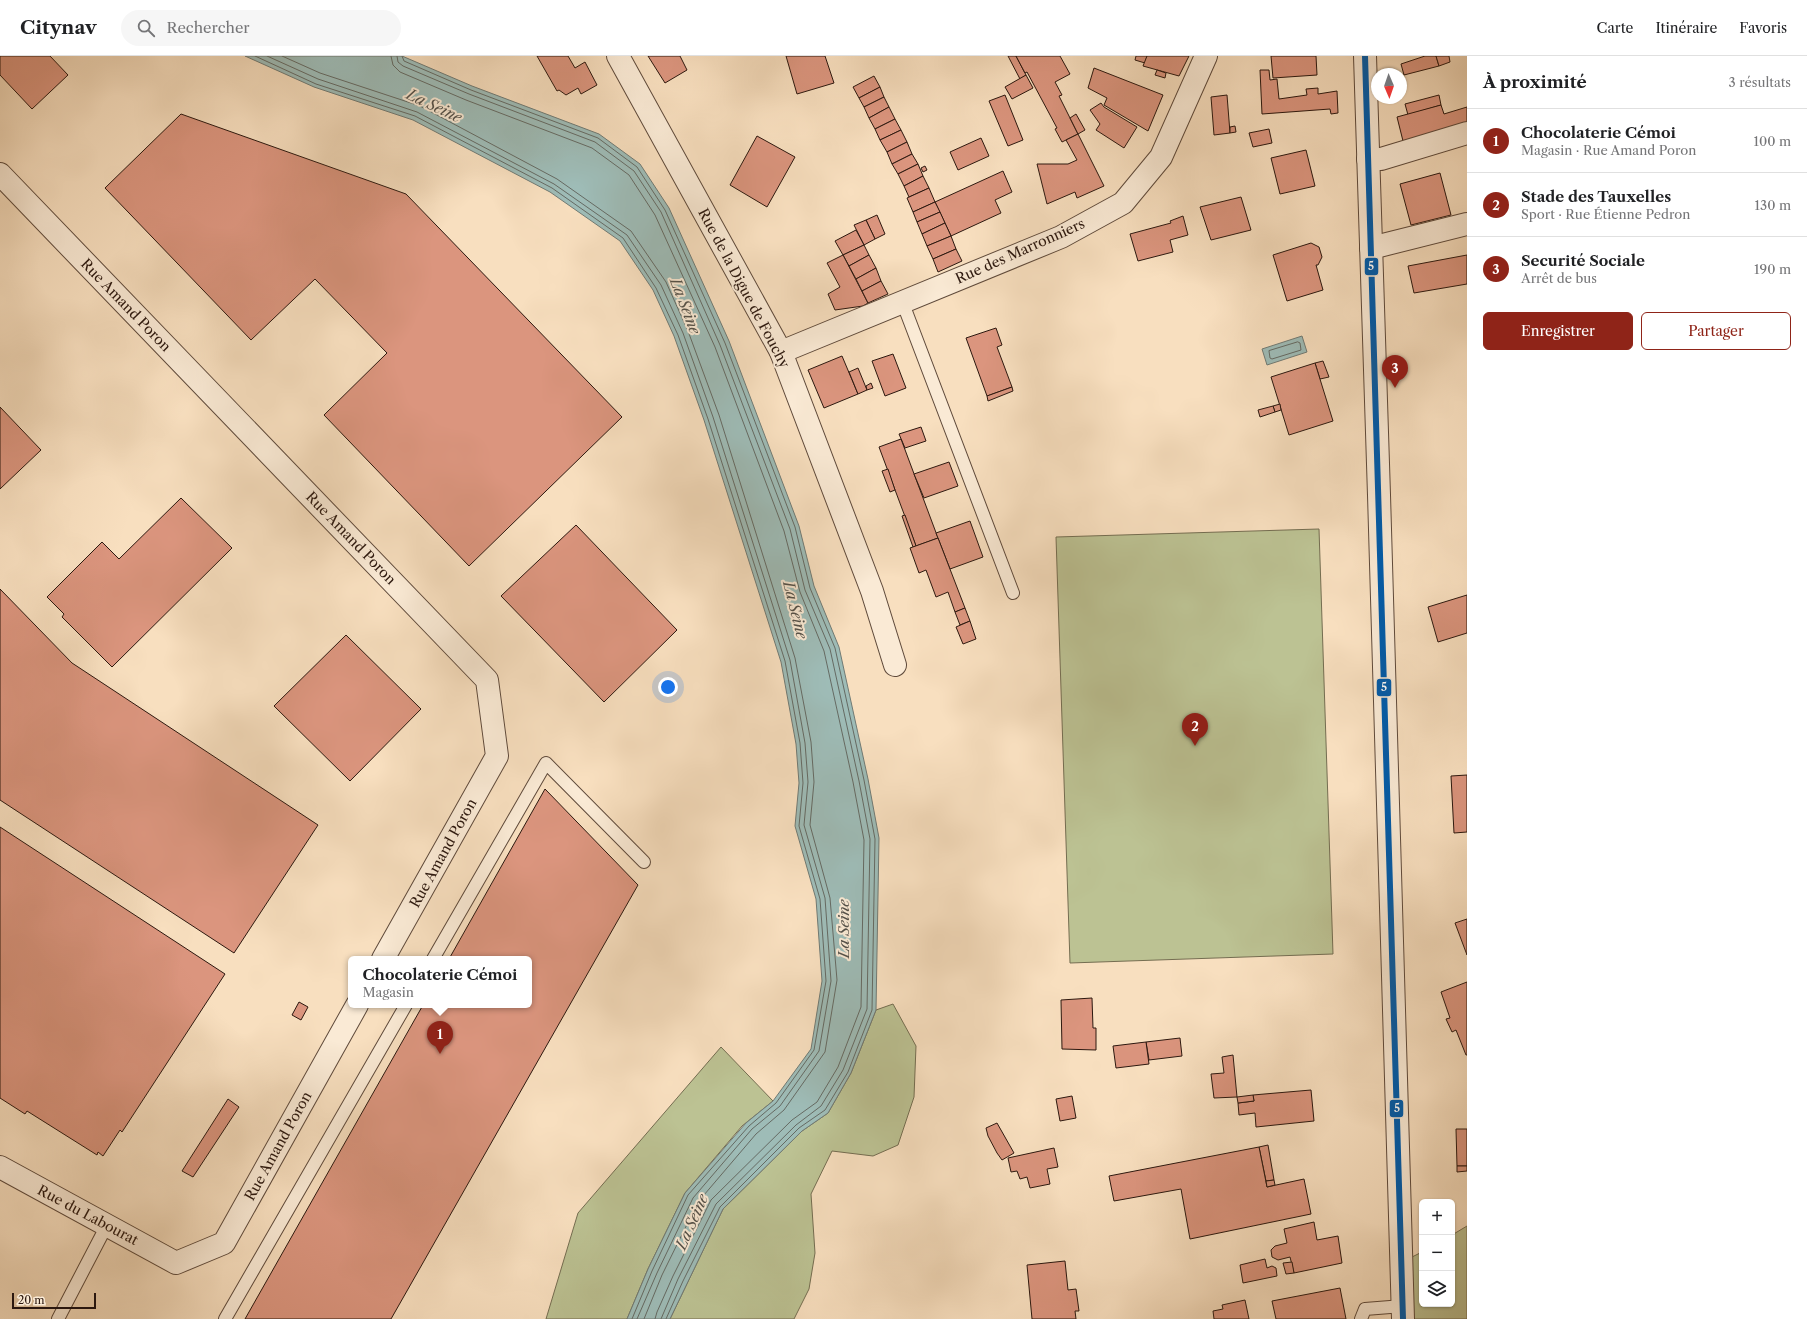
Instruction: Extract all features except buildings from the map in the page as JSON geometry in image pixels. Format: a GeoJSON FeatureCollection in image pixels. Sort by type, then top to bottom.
{"type":"FeatureCollection","features":[{"type":"Feature","properties":{"kind":"street","name":"Rue de la Digue de Fouchy"},"geometry":{"type":"LineString","coordinates":[[618,56],[781,352],[872,591],[895,665]]}},
{"type":"Feature","properties":{"kind":"street","name":"Rue des Marronniers"},"geometry":{"type":"LineString","coordinates":[[781,352],[1061,236],[1123,203],[1161,157],[1206,56]]}},
{"type":"Feature","properties":{"kind":"street"},"geometry":{"type":"LineString","coordinates":[[1365,56],[1403,1313]]}},
{"type":"Feature","properties":{"kind":"street"},"geometry":{"type":"LineString","coordinates":[[1368,160],[1381,159],[1467,133]]}},
{"type":"Feature","properties":{"kind":"street","name":"Rue Amand Poron"},"geometry":{"type":"LineString","coordinates":[[0,174],[487,680],[497,756],[385,956]]}},
{"type":"Feature","properties":{"kind":"street"},"geometry":{"type":"LineString","coordinates":[[1371,248],[1467,224]]}},
{"type":"Feature","properties":{"kind":"street","name":"Rue Amand Poron"},"geometry":{"type":"LineString","coordinates":[[176,1262],[224,1243],[355,1008]]}},
{"type":"Feature","properties":{"kind":"street","name":"Rue du Labourat"},"geometry":{"type":"LineString","coordinates":[[0,1168],[176,1262]]}},
{"type":"Feature","properties":{"kind":"lane"},"geometry":{"type":"LineString","coordinates":[[902,302],[1013,594]]}},
{"type":"Feature","properties":{"kind":"lane"},"geometry":{"type":"LineString","coordinates":[[435,956],[546,763],[644,862]]}},
{"type":"Feature","properties":{"kind":"lane"},"geometry":{"type":"LineString","coordinates":[[225,1319],[404,1008]]}},
{"type":"Feature","properties":{"kind":"lane"},"geometry":{"type":"LineString","coordinates":[[58,1319],[107,1225]]}},
{"type":"Feature","properties":{"kind":"lane"},"geometry":{"type":"LineString","coordinates":[[1361,1319],[1365,1309],[1403,1313]]}},
{"type":"Feature","properties":{"kind":"green space"},"geometry":{"type":"Polygon","coordinates":[[[1319,529],[1333,954],[1070,963],[1056,537],[1319,529]]]}},
{"type":"Feature","properties":{"kind":"green space"},"geometry":{"type":"Polygon","coordinates":[[[893,1004],[916,1046],[914,1097],[898,1145],[873,1156],[832,1151],[811,1194],[815,1253],[809,1289],[794,1319],[670,1319],[723,1209],[802,1131],[828,1113],[851,1073],[876,1010],[893,1004]]]}},
{"type":"Feature","properties":{"kind":"green space"},"geometry":{"type":"Polygon","coordinates":[[[721,1047],[773,1101],[742,1126],[685,1193],[648,1269],[627,1319],[546,1319],[578,1213],[721,1047]]]}},
{"type":"Feature","properties":{"kind":"green space"},"geometry":{"type":"Polygon","coordinates":[[[1467,1226],[1467,1319],[1407,1319],[1406,1260],[1419,1254],[1419,1307],[1455,1307],[1455,1233],[1467,1226]]]}},
{"type":"Feature","properties":{"kind":"water","name":"La Seine"},"geometry":{"type":"Polygon","coordinates":[[[245,56],[402,56],[472,86],[599,134],[640,164],[669,208],[729,341],[799,526],[814,586],[839,647],[868,779],[879,838],[876,1010],[851,1073],[828,1113],[802,1131],[723,1209],[670,1319],[627,1319],[648,1269],[685,1193],[746,1123],[773,1101],[811,1049],[822,981],[816,899],[795,826],[799,783],[796,744],[781,662],[704,420],[674,336],[653,290],[620,241],[550,192],[413,120],[314,87],[245,56]]]}},
{"type":"Feature","properties":{"kind":"water"},"geometry":{"type":"Polygon","coordinates":[[[1302,336],[1307,352],[1267,365],[1262,349],[1302,336]]]}},
{"type":"Feature","properties":{"kind":"transit line","name":"5"},"geometry":{"type":"LineString","coordinates":[[1365,56],[1403,1319]]}},
{"type":"Feature","properties":{"kind":"place","name":"Securité Sociale"},"geometry":{"type":"Point","coordinates":[1395,388]}},
{"type":"Feature","properties":{"kind":"place","name":"Stade des Tauxelles"},"geometry":{"type":"Point","coordinates":[1195,746]}},
{"type":"Feature","properties":{"kind":"place","name":"Chocolaterie Cémoi"},"geometry":{"type":"Point","coordinates":[440,1054]}}]}
